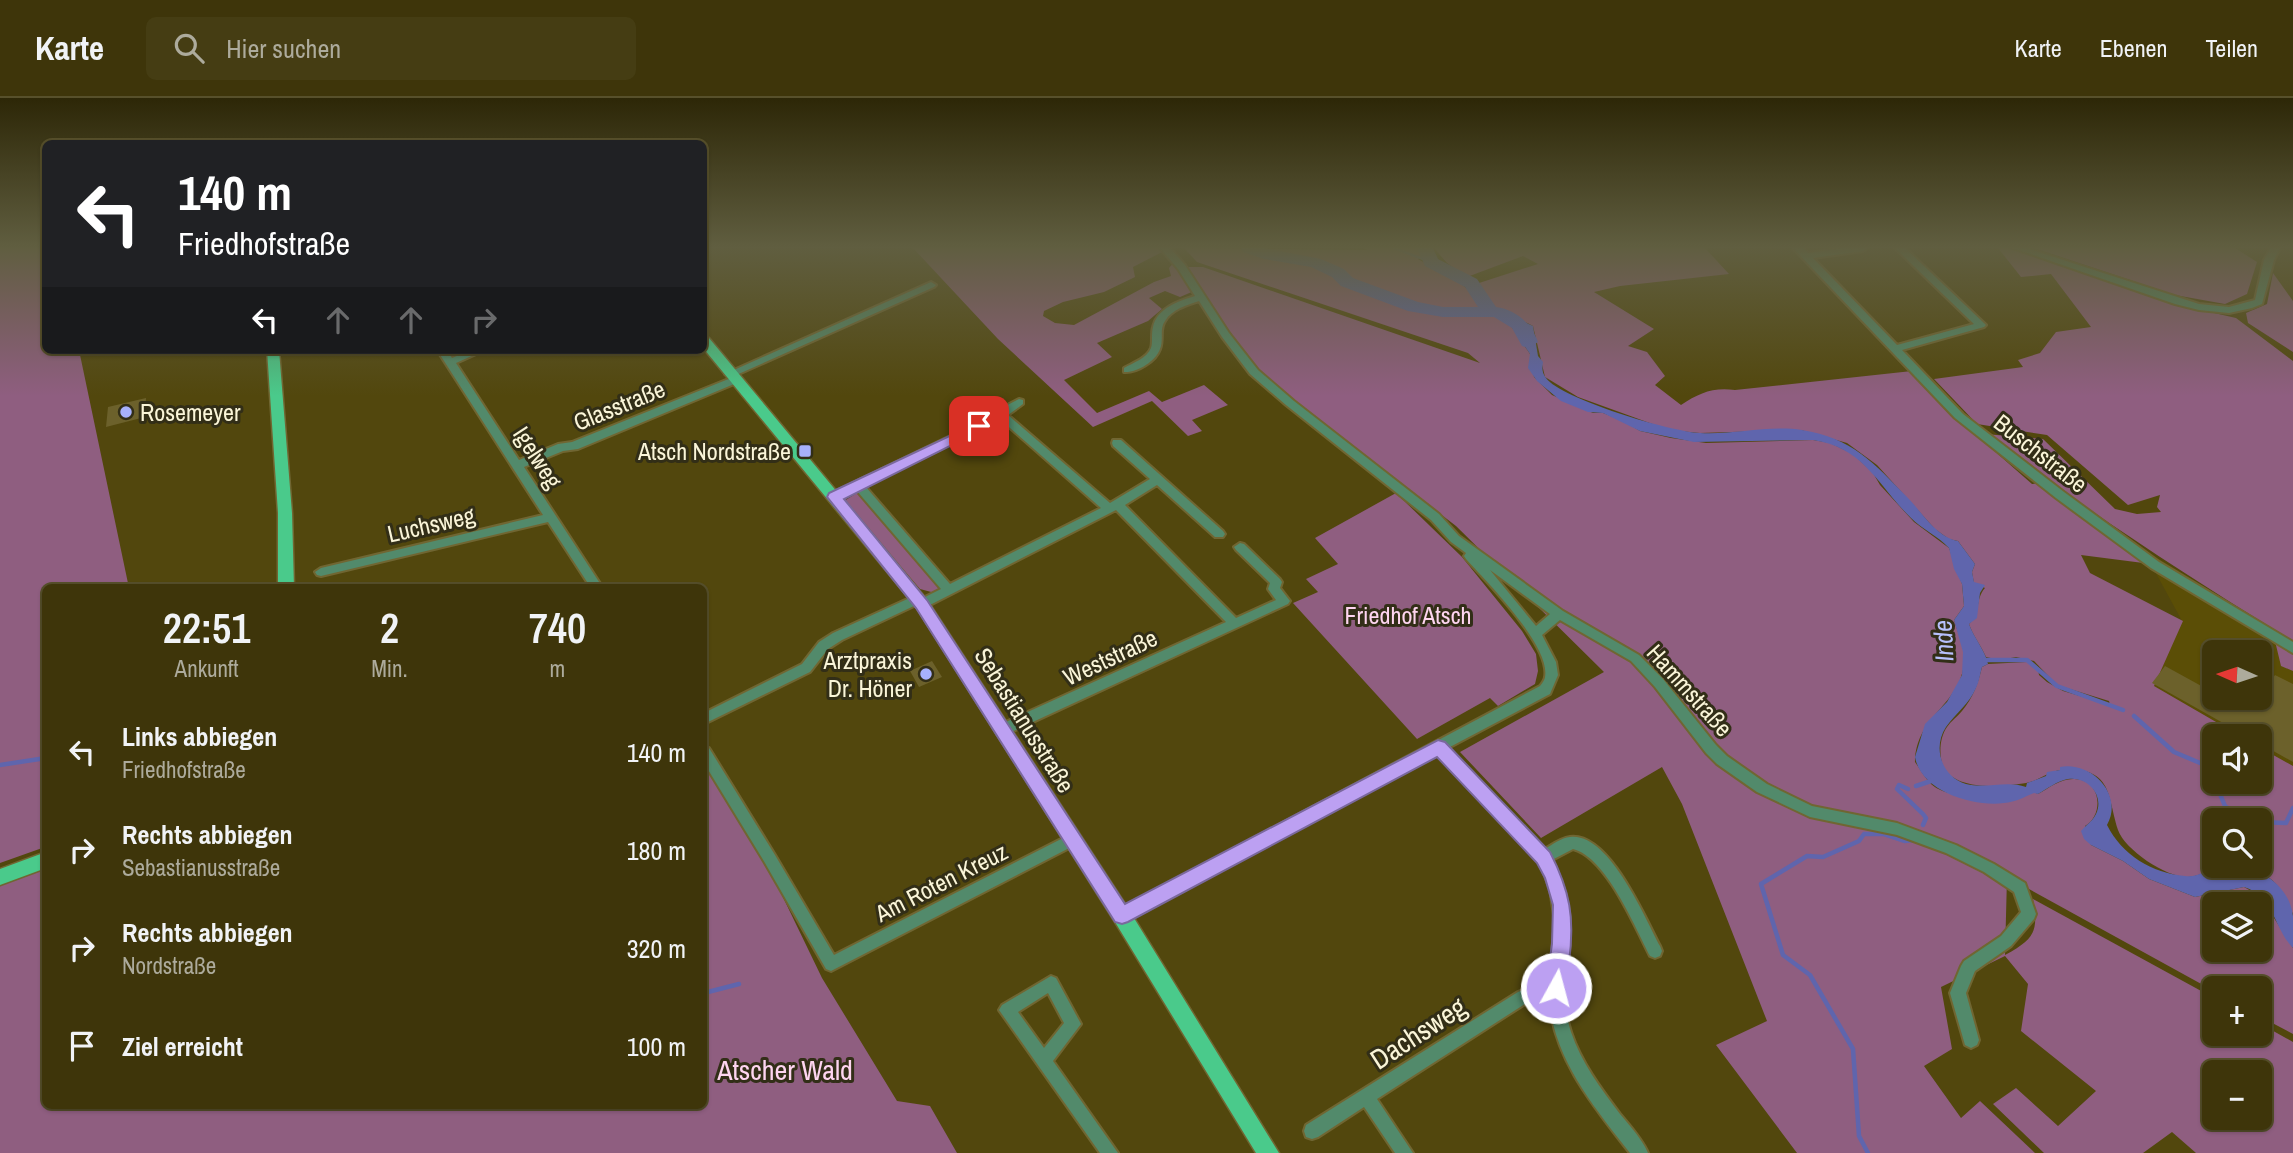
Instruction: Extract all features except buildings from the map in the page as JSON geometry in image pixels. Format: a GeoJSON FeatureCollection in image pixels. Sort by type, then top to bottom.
{"type":"FeatureCollection","features":[{"type":"Feature","properties":{"kind":"main road","name":"Sebastianusstraße"},"geometry":{"type":"LineString","coordinates":[[707,345],[920,601],[1122,916],[1268,1153]]}},
{"type":"Feature","properties":{"kind":"main road"},"geometry":{"type":"LineString","coordinates":[[273,354],[285,513],[286,584]]}},
{"type":"Feature","properties":{"kind":"main road"},"geometry":{"type":"LineString","coordinates":[[0,877],[42,861]]}},
{"type":"Feature","properties":{"kind":"street","name":"Glasstraße"},"geometry":{"type":"LineString","coordinates":[[517,465],[562,447],[574,446],[733,377],[905,297]]}},
{"type":"Feature","properties":{"kind":"street"},"geometry":{"type":"LineString","coordinates":[[1128,370],[1149,358],[1156,348],[1159,321],[1169,311],[1184,302],[1201,297]]}},
{"type":"Feature","properties":{"kind":"street","name":"Hammstraße"},"geometry":{"type":"LineString","coordinates":[[1202,297],[1225,335],[1254,372],[1435,517],[1455,539],[1559,614],[1635,658],[1659,683],[1711,749],[1762,788],[1810,811],[1913,834],[1989,868],[2020,888],[2029,914],[2006,941],[1969,966],[1958,993],[1971,1040]]}},
{"type":"Feature","properties":{"kind":"street","name":"Buschstraße"},"geometry":{"type":"LineString","coordinates":[[1845,297],[1959,415],[2060,495],[2155,565],[2293,648]]}},
{"type":"Feature","properties":{"kind":"street"},"geometry":{"type":"LineString","coordinates":[[1895,349],[1981,325],[1952,297]]}},
{"type":"Feature","properties":{"kind":"street"},"geometry":{"type":"LineString","coordinates":[[2164,297],[2201,309],[2231,311],[2259,302],[2260,297]]}},
{"type":"Feature","properties":{"kind":"street","name":"Igelweg"},"geometry":{"type":"LineString","coordinates":[[445,354],[594,584]]}},
{"type":"Feature","properties":{"kind":"street"},"geometry":{"type":"LineString","coordinates":[[450,362],[470,354]]}},
{"type":"Feature","properties":{"kind":"street"},"geometry":{"type":"LineString","coordinates":[[834,497],[996,418],[1019,402]]}},
{"type":"Feature","properties":{"kind":"street"},"geometry":{"type":"LineString","coordinates":[[1000,413],[1113,506],[1175,562],[1236,624]]}},
{"type":"Feature","properties":{"kind":"street"},"geometry":{"type":"LineString","coordinates":[[1117,443],[1219,534]]}},
{"type":"Feature","properties":{"kind":"street"},"geometry":{"type":"LineString","coordinates":[[707,717],[806,667],[830,641],[948,591],[1113,506],[1157,480]]}},
{"type":"Feature","properties":{"kind":"street"},"geometry":{"type":"LineString","coordinates":[[858,485],[948,591]]}},
{"type":"Feature","properties":{"kind":"street","name":"Luchsweg"},"geometry":{"type":"LineString","coordinates":[[321,572],[551,517]]}},
{"type":"Feature","properties":{"kind":"street"},"geometry":{"type":"LineString","coordinates":[[1122,916],[1545,690],[1552,676],[1548,655],[1536,633],[1455,539]]}},
{"type":"Feature","properties":{"kind":"street","name":"Weststraße"},"geometry":{"type":"LineString","coordinates":[[1003,730],[1284,601],[1273,589],[1276,582],[1240,547]]}},
{"type":"Feature","properties":{"kind":"street"},"geometry":{"type":"LineString","coordinates":[[1536,633],[1559,614]]}},
{"type":"Feature","properties":{"kind":"street"},"geometry":{"type":"LineString","coordinates":[[1438,747],[1544,857],[1554,877],[1562,905],[1562,944],[1556,988],[1563,1030],[1576,1063],[1640,1153]]}},
{"type":"Feature","properties":{"kind":"street","name":"Am Roten Kreuz"},"geometry":{"type":"LineString","coordinates":[[707,757],[831,964],[1072,840]]}},
{"type":"Feature","properties":{"kind":"street"},"geometry":{"type":"LineString","coordinates":[[1544,857],[1571,842],[1587,845],[1611,872],[1655,951]]}},
{"type":"Feature","properties":{"kind":"street"},"geometry":{"type":"LineString","coordinates":[[1042,1061],[1073,1024],[1051,983],[1007,1010],[1042,1061],[1110,1153]]}},
{"type":"Feature","properties":{"kind":"street","name":"Dachsweg"},"geometry":{"type":"LineString","coordinates":[[1312,1131],[1523,997],[1541,989],[1556,988]]}},
{"type":"Feature","properties":{"kind":"street"},"geometry":{"type":"LineString","coordinates":[[1367,1098],[1405,1153]]}},
{"type":"Feature","properties":{"kind":"shaded area"},"geometry":{"type":"Polygon","coordinates":[[[2156,557],[2280,633],[2281,665],[2293,671],[2293,766],[2272,754],[2272,724],[2220,724],[2154,686],[2182,621],[2151,564],[2156,557]]]}},
{"type":"Feature","properties":{"kind":"green space"},"geometry":{"type":"Polygon","coordinates":[[[0,297],[42,297],[42,354],[80,354],[128,584],[42,584],[42,848],[0,863],[0,297]]]}},
{"type":"Feature","properties":{"kind":"green space"},"geometry":{"type":"Polygon","coordinates":[[[959,297],[1083,297],[1044,311],[1043,316],[1055,323],[1074,325],[1126,297],[1151,297],[1162,309],[1148,321],[1097,343],[1112,357],[1064,380],[1097,413],[1149,391],[1162,402],[1204,385],[1228,405],[1192,420],[1202,431],[1188,436],[1152,401],[1093,427],[998,339],[959,297]]]}},
{"type":"Feature","properties":{"kind":"green space"},"geometry":{"type":"Polygon","coordinates":[[[1206,297],[1290,297],[1480,363],[1468,353],[1302,297],[1477,297],[1509,323],[1530,354],[1534,377],[1552,395],[1593,413],[1603,413],[1623,421],[1640,431],[1671,438],[1706,443],[1813,440],[1830,443],[1853,454],[1873,473],[1880,485],[1914,522],[1949,548],[1962,584],[1964,606],[1954,620],[1964,662],[1955,689],[1930,721],[1917,746],[1915,762],[1927,779],[1939,790],[1977,801],[1996,802],[2034,792],[2038,794],[2064,780],[2082,780],[2090,784],[2097,798],[2096,813],[2085,826],[2091,845],[2123,861],[2149,879],[2195,897],[2202,896],[2202,962],[2272,962],[2272,915],[2293,948],[2293,1034],[2272,1023],[2272,976],[2202,976],[2202,984],[2007,877],[2005,955],[2022,944],[2032,933],[2035,919],[2033,899],[2202,991],[2202,1046],[2272,1046],[2272,1030],[2293,1042],[2293,1153],[2196,1153],[2172,1132],[2143,1153],[2044,1153],[1993,1104],[2016,1088],[2058,1126],[2096,1091],[2021,1031],[2028,984],[2005,956],[1941,987],[1952,1049],[1924,1066],[1961,1118],[1980,1101],[2035,1153],[1797,1153],[1716,1045],[1767,1021],[1682,804],[1662,767],[1541,838],[1460,752],[1604,672],[1456,526],[1273,385],[1247,357],[1206,297]]]}},
{"type":"Feature","properties":{"kind":"green space"},"geometry":{"type":"Polygon","coordinates":[[[1485,297],[1602,297],[1654,329],[1628,346],[1647,352],[1665,376],[1655,385],[1681,405],[1713,390],[1912,371],[1950,412],[2032,484],[2041,483],[2151,564],[2081,555],[2090,573],[2183,621],[2154,686],[2220,724],[2202,724],[2202,794],[2272,794],[2272,754],[2293,766],[2293,914],[2282,892],[2269,878],[2272,878],[2272,808],[2202,808],[2202,873],[2188,877],[2158,868],[2129,846],[2118,830],[2104,785],[2090,772],[2060,767],[2061,770],[2030,782],[1992,786],[1966,783],[1947,772],[1941,759],[1943,735],[1969,701],[1982,667],[1988,664],[2027,662],[2038,669],[2039,675],[2047,682],[2063,691],[2110,705],[2109,701],[2057,685],[2034,661],[2016,657],[2000,660],[1986,657],[1969,624],[1985,588],[1974,583],[1972,572],[1975,564],[1958,541],[1949,539],[1935,529],[1877,465],[1847,443],[1801,430],[1700,433],[1669,430],[1578,397],[1545,377],[1533,326],[1493,308],[1485,297]]]}},
{"type":"Feature","properties":{"kind":"green space"},"geometry":{"type":"Polygon","coordinates":[[[2069,297],[2156,297],[2236,318],[2293,361],[2293,671],[2281,666],[2275,641],[2280,633],[2130,537],[1985,434],[2043,439],[2115,509],[2137,514],[2161,512],[2157,507],[2160,495],[2128,505],[2047,435],[1977,424],[1934,379],[2023,367],[2018,360],[2040,353],[2056,332],[2091,327],[2069,297]]]}},
{"type":"Feature","properties":{"kind":"green space"},"geometry":{"type":"Polygon","coordinates":[[[2187,297],[2240,297],[2225,304],[2187,297]]]}},
{"type":"Feature","properties":{"kind":"green space"},"geometry":{"type":"Polygon","coordinates":[[[2268,297],[2290,297],[2293,301],[2293,352],[2248,323],[2246,313],[2267,304],[2268,297]]]}},
{"type":"Feature","properties":{"kind":"green space"},"geometry":{"type":"Polygon","coordinates":[[[857,493],[942,587],[935,593],[920,589],[844,501],[857,493]]]}},
{"type":"Feature","properties":{"kind":"green space","name":"Friedhof Atsch"},"geometry":{"type":"Polygon","coordinates":[[[1396,493],[1462,557],[1522,631],[1536,654],[1538,671],[1535,684],[1498,706],[1490,698],[1417,739],[1293,603],[1318,592],[1306,579],[1338,564],[1315,538],[1396,493]]]}},
{"type":"Feature","properties":{"kind":"green space","name":"Atscher Wald"},"geometry":{"type":"Polygon","coordinates":[[[707,768],[766,862],[822,978],[897,1101],[930,1106],[957,1153],[0,1153],[0,884],[42,868],[42,1109],[707,1109],[707,768]]]}},
{"type":"Feature","properties":{"kind":"green space"},"geometry":{"type":"Polygon","coordinates":[[[2244,887],[2253,892],[2220,892],[2244,887]]]}},
{"type":"Feature","properties":{"kind":"water"},"geometry":{"type":"Polygon","coordinates":[[[1514,317],[1533,326],[1538,356],[1543,362],[1546,378],[1572,395],[1618,413],[1666,427],[1700,433],[1802,430],[1835,439],[1861,454],[1907,497],[1936,529],[1958,541],[1975,564],[1972,572],[1974,582],[1985,585],[1980,593],[1977,618],[1969,624],[1988,664],[1982,667],[1970,699],[1942,735],[1942,761],[1951,775],[1966,784],[2011,784],[2026,787],[2027,783],[2046,776],[2047,772],[2060,770],[2060,767],[2083,769],[2102,782],[2111,802],[2107,825],[2121,845],[2139,861],[2161,871],[2185,876],[2202,873],[2202,878],[2268,878],[2277,884],[2285,893],[2293,916],[2293,948],[2272,913],[2272,892],[2255,892],[2244,887],[2202,892],[2202,896],[2195,897],[2149,879],[2123,861],[2091,845],[2084,839],[2081,831],[2096,814],[2098,800],[2092,788],[2082,781],[2064,780],[2038,794],[1992,804],[1950,795],[1927,780],[1915,757],[1925,724],[1947,702],[1962,675],[1963,652],[1954,620],[1964,606],[1962,584],[1954,569],[1949,548],[1911,518],[1858,459],[1831,444],[1813,440],[1694,442],[1640,431],[1603,413],[1588,412],[1561,401],[1537,381],[1528,368],[1530,354],[1509,323],[1514,317]]]}},
{"type":"Feature","properties":{"kind":"waterway","name":"Inde"},"geometry":{"type":"LineString","coordinates":[[1388,297],[1414,307],[1443,312],[1498,312],[1518,324],[1526,333],[1529,342]]}},
{"type":"Feature","properties":{"kind":"waterway","name":"Inde"},"geometry":{"type":"LineString","coordinates":[[1480,297],[1489,310]]}},
{"type":"Feature","properties":{"kind":"waterway"},"geometry":{"type":"LineString","coordinates":[[1984,660],[2027,660],[2057,686],[2123,710]]}},
{"type":"Feature","properties":{"kind":"waterway"},"geometry":{"type":"LineString","coordinates":[[2134,716],[2174,752],[2202,764]]}},
{"type":"Feature","properties":{"kind":"waterway"},"geometry":{"type":"LineString","coordinates":[[0,765],[42,759]]}},
{"type":"Feature","properties":{"kind":"waterway"},"geometry":{"type":"LineString","coordinates":[[1916,786],[1931,781]]}},
{"type":"Feature","properties":{"kind":"waterway"},"geometry":{"type":"LineString","coordinates":[[1908,789],[1899,785],[1897,789],[1926,818],[1923,825]]}},
{"type":"Feature","properties":{"kind":"waterway"},"geometry":{"type":"LineString","coordinates":[[2220,794],[2228,808]]}},
{"type":"Feature","properties":{"kind":"waterway"},"geometry":{"type":"LineString","coordinates":[[2272,822],[2286,823],[2293,808]]}},
{"type":"Feature","properties":{"kind":"waterway"},"geometry":{"type":"LineString","coordinates":[[1868,1153],[1859,1136],[1853,1049],[1810,975],[1783,955],[1761,884],[1807,856],[1823,857],[1859,841],[1864,834],[1884,834],[1905,841],[1914,840]]}},
{"type":"Feature","properties":{"kind":"waterway"},"geometry":{"type":"LineString","coordinates":[[707,992],[739,984]]}},
{"type":"Feature","properties":{"kind":"place","name":"Rosemeyer"},"geometry":{"type":"Point","coordinates":[126,412]}},
{"type":"Feature","properties":{"kind":"place","name":"Atsch Nordstraße"},"geometry":{"type":"Point","coordinates":[805,451]}},
{"type":"Feature","properties":{"kind":"place","name":"Arztpraxis Dr. Höner"},"geometry":{"type":"Point","coordinates":[926,674]}},
{"type":"Feature","properties":{"kind":"route"},"geometry":{"type":"LineString","coordinates":[[979,426],[834,497],[938,627],[1122,916],[1438,747],[1544,857],[1554,877],[1562,905],[1562,944],[1556,988]]}}]}
